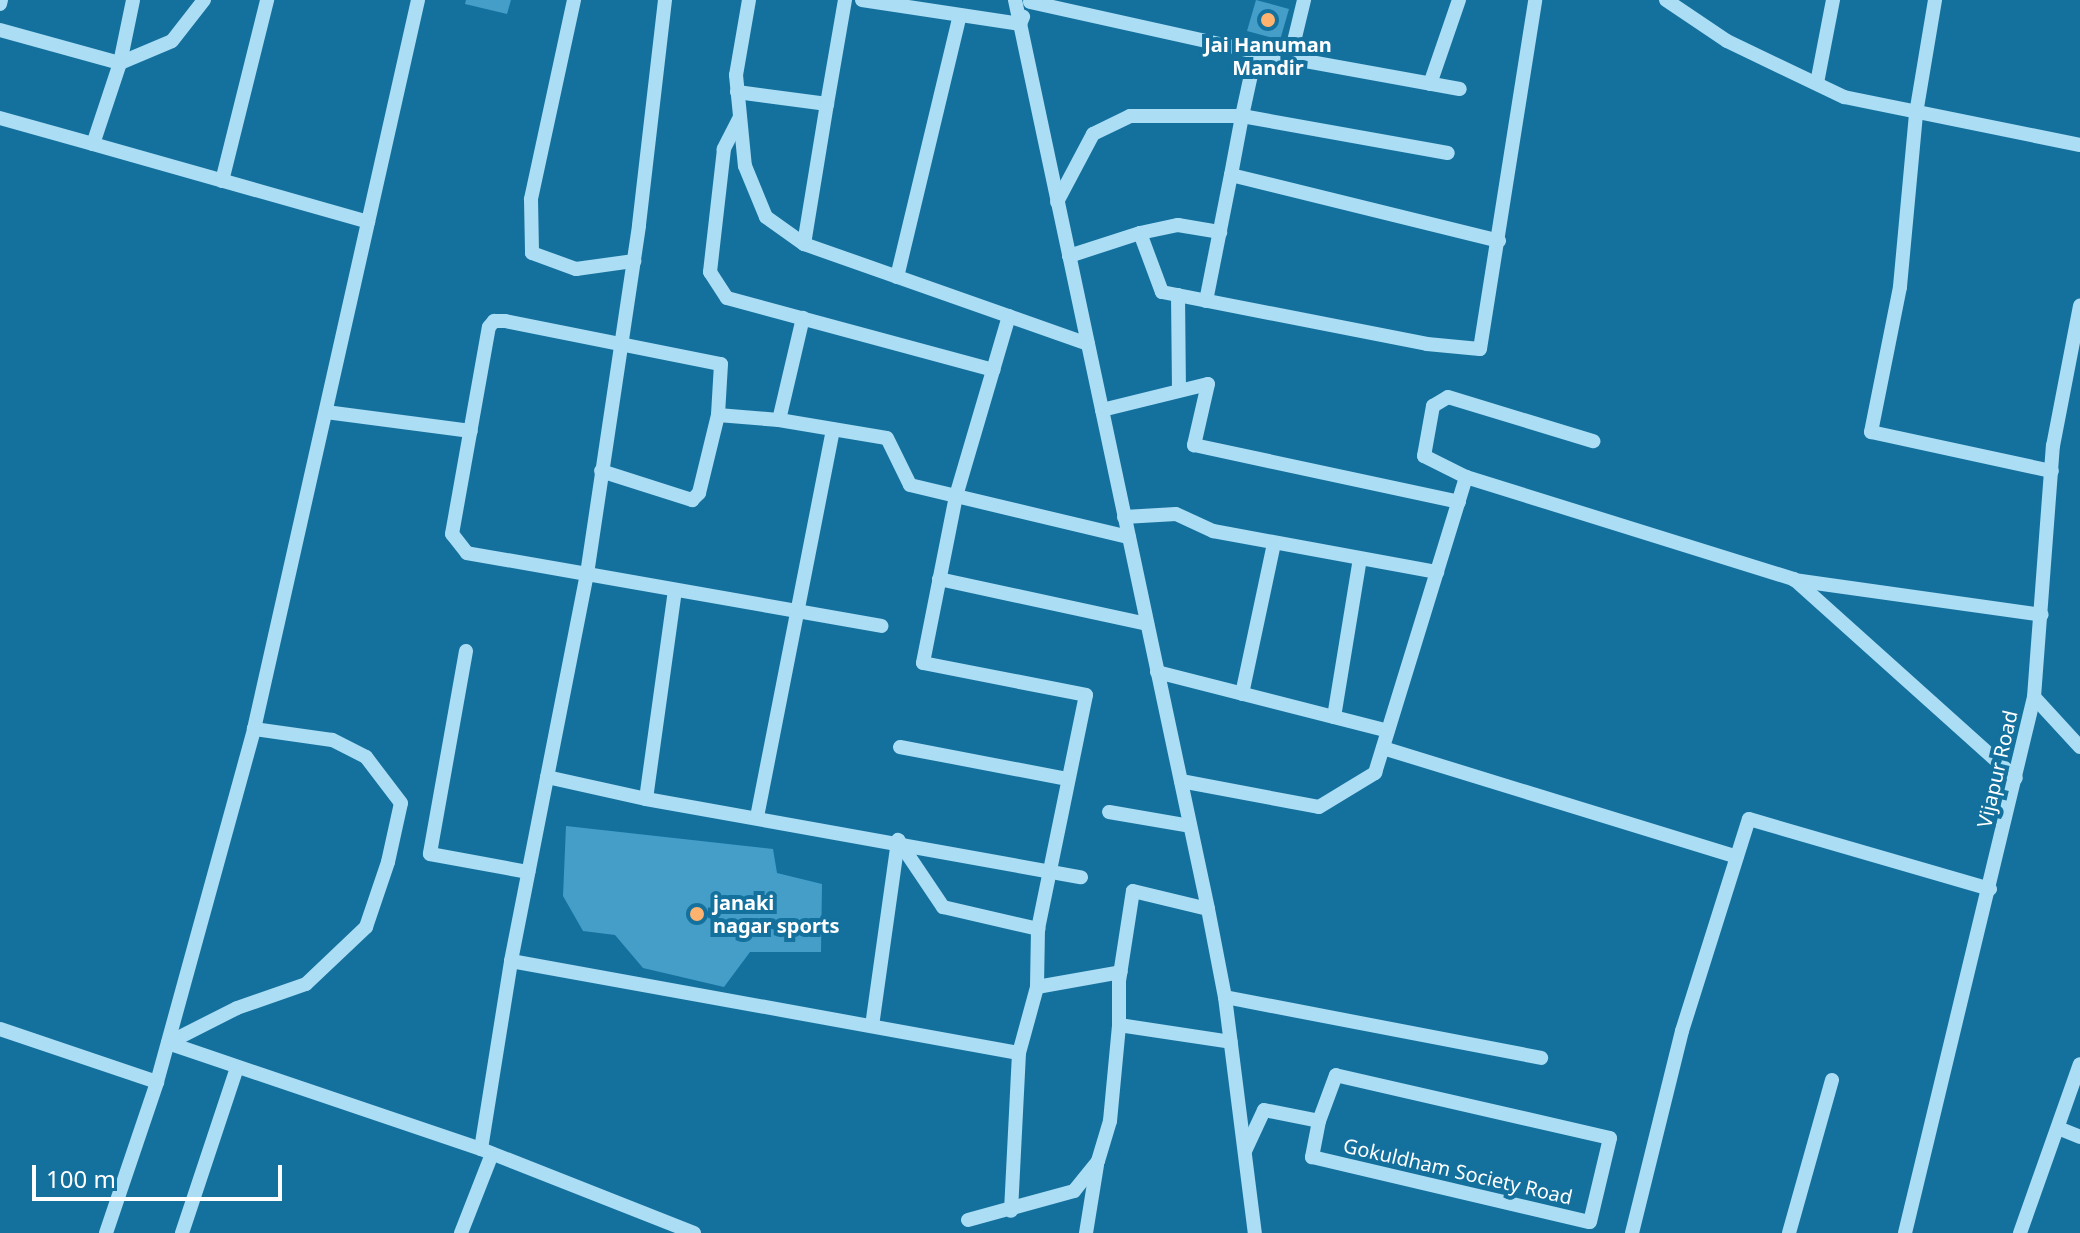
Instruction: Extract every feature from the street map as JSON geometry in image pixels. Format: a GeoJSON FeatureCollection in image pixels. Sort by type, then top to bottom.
{"type":"FeatureCollection","features":[{"type":"Feature","properties":{"kind":"street"},"geometry":{"type":"LineString","coordinates":[[93,144],[120,63],[133,0]]}},
{"type":"Feature","properties":{"kind":"street"},"geometry":{"type":"LineString","coordinates":[[0,30],[120,63],[172,41],[204,0]]}},
{"type":"Feature","properties":{"kind":"street"},"geometry":{"type":"LineString","coordinates":[[222,181],[267,0]]}},
{"type":"Feature","properties":{"kind":"street"},"geometry":{"type":"LineString","coordinates":[[106,1233],[157,1082],[254,729],[418,0]]}},
{"type":"Feature","properties":{"kind":"street"},"geometry":{"type":"LineString","coordinates":[[574,0],[531,199],[532,253],[576,269],[634,261]]}},
{"type":"Feature","properties":{"kind":"street"},"geometry":{"type":"LineString","coordinates":[[461,1233],[487,1152],[511,961],[587,574],[634,261],[665,0]]}},
{"type":"Feature","properties":{"kind":"street"},"geometry":{"type":"LineString","coordinates":[[749,0],[737,92],[745,166],[766,217],[804,244],[1088,344]]}},
{"type":"Feature","properties":{"kind":"street"},"geometry":{"type":"LineString","coordinates":[[804,244],[845,0]]}},
{"type":"Feature","properties":{"kind":"street"},"geometry":{"type":"LineString","coordinates":[[862,0],[1020,24]]}},
{"type":"Feature","properties":{"kind":"street"},"geometry":{"type":"LineString","coordinates":[[1290,58],[1304,0]]}},
{"type":"Feature","properties":{"kind":"street"},"geometry":{"type":"LineString","coordinates":[[1430,84],[1459,0]]}},
{"type":"Feature","properties":{"kind":"street"},"geometry":{"type":"LineString","coordinates":[[1140,233],[1162,292],[1427,344],[1480,349],[1535,0]]}},
{"type":"Feature","properties":{"kind":"street"},"geometry":{"type":"LineString","coordinates":[[1666,0],[1727,41],[1844,97],[2080,145]]}},
{"type":"Feature","properties":{"kind":"street"},"geometry":{"type":"LineString","coordinates":[[1817,83],[1833,0]]}},
{"type":"Feature","properties":{"kind":"street"},"geometry":{"type":"LineString","coordinates":[[1935,0],[1916,114],[1900,287],[1871,432],[2052,471]]}},
{"type":"Feature","properties":{"kind":"street"},"geometry":{"type":"LineString","coordinates":[[1255,1233],[1225,997],[1208,909],[1020,24],[1026,1],[1256,52],[1460,89]]}},
{"type":"Feature","properties":{"kind":"street"},"geometry":{"type":"LineString","coordinates":[[897,277],[960,15]]}},
{"type":"Feature","properties":{"kind":"street"},"geometry":{"type":"LineString","coordinates":[[1206,301],[1256,52]]}},
{"type":"Feature","properties":{"kind":"street"},"geometry":{"type":"LineString","coordinates":[[737,92],[827,104]]}},
{"type":"Feature","properties":{"kind":"street"},"geometry":{"type":"LineString","coordinates":[[1057,202],[1093,134],[1130,116],[1242,116],[1448,153]]}},
{"type":"Feature","properties":{"kind":"street"},"geometry":{"type":"LineString","coordinates":[[0,118],[368,222]]}},
{"type":"Feature","properties":{"kind":"street"},"geometry":{"type":"LineString","coordinates":[[740,119],[724,149],[710,272],[727,298],[993,370]]}},
{"type":"Feature","properties":{"kind":"street"},"geometry":{"type":"LineString","coordinates":[[1231,175],[1499,241]]}},
{"type":"Feature","properties":{"kind":"street"},"geometry":{"type":"LineString","coordinates":[[1069,256],[1140,233],[1178,225],[1220,232]]}},
{"type":"Feature","properties":{"kind":"street"},"geometry":{"type":"LineString","coordinates":[[1178,295],[1179,390]]}},
{"type":"Feature","properties":{"kind":"street","name":"Vijapur Road"},"geometry":{"type":"LineString","coordinates":[[1905,1233],[2034,697],[2052,471],[2080,306]]}},
{"type":"Feature","properties":{"kind":"street"},"geometry":{"type":"LineString","coordinates":[[1009,316],[956,496],[923,663],[1086,695],[1038,929],[1037,987],[1019,1053],[1011,1211]]}},
{"type":"Feature","properties":{"kind":"street"},"geometry":{"type":"LineString","coordinates":[[779,420],[803,318]]}},
{"type":"Feature","properties":{"kind":"street"},"geometry":{"type":"LineString","coordinates":[[601,471],[692,500],[699,493],[718,415],[721,364],[494,321],[452,534],[457,546],[467,553],[881,626]]}},
{"type":"Feature","properties":{"kind":"street"},"geometry":{"type":"LineString","coordinates":[[1102,410],[1208,384],[1194,445],[1459,502]]}},
{"type":"Feature","properties":{"kind":"street"},"geometry":{"type":"LineString","coordinates":[[1593,441],[1448,397],[1433,406],[1424,456],[1466,477],[1794,579],[2042,615]]}},
{"type":"Feature","properties":{"kind":"street"},"geometry":{"type":"LineString","coordinates":[[326,412],[471,431]]}},
{"type":"Feature","properties":{"kind":"street"},"geometry":{"type":"LineString","coordinates":[[718,415],[779,420],[887,438],[910,485],[1129,537]]}},
{"type":"Feature","properties":{"kind":"street"},"geometry":{"type":"LineString","coordinates":[[757,817],[833,429]]}},
{"type":"Feature","properties":{"kind":"street"},"geometry":{"type":"LineString","coordinates":[[1181,781],[1319,807],[1375,773],[1466,477]]}},
{"type":"Feature","properties":{"kind":"street"},"geometry":{"type":"LineString","coordinates":[[1124,517],[1176,514],[1213,531],[1437,572]]}},
{"type":"Feature","properties":{"kind":"street"},"geometry":{"type":"LineString","coordinates":[[1242,694],[1274,543]]}},
{"type":"Feature","properties":{"kind":"street"},"geometry":{"type":"LineString","coordinates":[[1334,717],[1360,559]]}},
{"type":"Feature","properties":{"kind":"street"},"geometry":{"type":"LineString","coordinates":[[939,579],[1147,624]]}},
{"type":"Feature","properties":{"kind":"street"},"geometry":{"type":"LineString","coordinates":[[1794,579],[2016,778]]}},
{"type":"Feature","properties":{"kind":"street"},"geometry":{"type":"LineString","coordinates":[[646,799],[675,590]]}},
{"type":"Feature","properties":{"kind":"street"},"geometry":{"type":"LineString","coordinates":[[466,651],[430,854],[528,872]]}},
{"type":"Feature","properties":{"kind":"street"},"geometry":{"type":"LineString","coordinates":[[1157,672],[1388,731]]}},
{"type":"Feature","properties":{"kind":"street"},"geometry":{"type":"LineString","coordinates":[[2034,697],[2080,747]]}},
{"type":"Feature","properties":{"kind":"street"},"geometry":{"type":"LineString","coordinates":[[168,1043],[237,1008],[306,984],[366,927],[388,862],[401,803],[366,757],[332,740],[254,729]]}},
{"type":"Feature","properties":{"kind":"street"},"geometry":{"type":"LineString","coordinates":[[900,747],[1068,779]]}},
{"type":"Feature","properties":{"kind":"street"},"geometry":{"type":"LineString","coordinates":[[1383,748],[1737,857]]}},
{"type":"Feature","properties":{"kind":"street"},"geometry":{"type":"LineString","coordinates":[[547,777],[646,799],[898,840],[1081,877]]}},
{"type":"Feature","properties":{"kind":"street"},"geometry":{"type":"LineString","coordinates":[[1109,812],[1190,826]]}},
{"type":"Feature","properties":{"kind":"street"},"geometry":{"type":"LineString","coordinates":[[1632,1233],[1682,1031],[1749,819],[1990,889]]}},
{"type":"Feature","properties":{"kind":"street"},"geometry":{"type":"LineString","coordinates":[[898,840],[943,907],[1038,929]]}},
{"type":"Feature","properties":{"kind":"street"},"geometry":{"type":"LineString","coordinates":[[872,1026],[898,840]]}},
{"type":"Feature","properties":{"kind":"street"},"geometry":{"type":"LineString","coordinates":[[1086,1233],[1098,1161],[1110,1121],[1121,972],[1133,891],[1208,909]]}},
{"type":"Feature","properties":{"kind":"street"},"geometry":{"type":"LineString","coordinates":[[511,961],[1019,1053]]}},
{"type":"Feature","properties":{"kind":"street"},"geometry":{"type":"LineString","coordinates":[[1037,987],[1121,972]]}},
{"type":"Feature","properties":{"kind":"street"},"geometry":{"type":"LineString","coordinates":[[1225,997],[1541,1058]]}},
{"type":"Feature","properties":{"kind":"street"},"geometry":{"type":"LineString","coordinates":[[1119,1025],[1231,1042]]}},
{"type":"Feature","properties":{"kind":"street"},"geometry":{"type":"LineString","coordinates":[[0,1029],[157,1082]]}},
{"type":"Feature","properties":{"kind":"street"},"geometry":{"type":"LineString","coordinates":[[168,1043],[487,1152],[652,1226],[694,1233]]}},
{"type":"Feature","properties":{"kind":"street"},"geometry":{"type":"LineString","coordinates":[[2020,1233],[2080,1064]]}},
{"type":"Feature","properties":{"kind":"street"},"geometry":{"type":"LineString","coordinates":[[182,1233],[237,1068]]}},
{"type":"Feature","properties":{"kind":"street","name":"Gokuldham Society Road"},"geometry":{"type":"LineString","coordinates":[[1336,1075],[1610,1138],[1590,1222],[1312,1157],[1319,1121],[1336,1075]]}},
{"type":"Feature","properties":{"kind":"street"},"geometry":{"type":"LineString","coordinates":[[1789,1233],[1832,1080]]}},
{"type":"Feature","properties":{"kind":"street","name":"Gokuldham Society Road"},"geometry":{"type":"LineString","coordinates":[[1244,1152],[1264,1110],[1319,1121]]}},
{"type":"Feature","properties":{"kind":"street"},"geometry":{"type":"LineString","coordinates":[[2058,1128],[2080,1137]]}},
{"type":"Feature","properties":{"kind":"street"},"geometry":{"type":"LineString","coordinates":[[968,1220],[1011,1211],[1074,1191],[1098,1161]]}},
{"type":"Feature","properties":{"kind":"building"},"geometry":{"type":"Polygon","coordinates":[[[466,0],[511,0],[507,14],[465,4],[466,0]]]}},
{"type":"Feature","properties":{"kind":"building","name":"Jai Hanuman Mandir"},"geometry":{"type":"Polygon","coordinates":[[[1256,0],[1289,9],[1280,40],[1247,31],[1256,0]]]}},
{"type":"Feature","properties":{"kind":"building","name":"janaki nagar sports"},"geometry":{"type":"Polygon","coordinates":[[[566,826],[773,849],[777,873],[822,884],[821,952],[750,952],[724,987],[643,968],[615,935],[583,931],[563,896],[566,826]]]}},
{"type":"Feature","properties":{"kind":"place","name":"Jai Hanuman Mandir"},"geometry":{"type":"Point","coordinates":[1268,20]}},
{"type":"Feature","properties":{"kind":"place","name":"janaki nagar sports"},"geometry":{"type":"Point","coordinates":[697,914]}}]}
